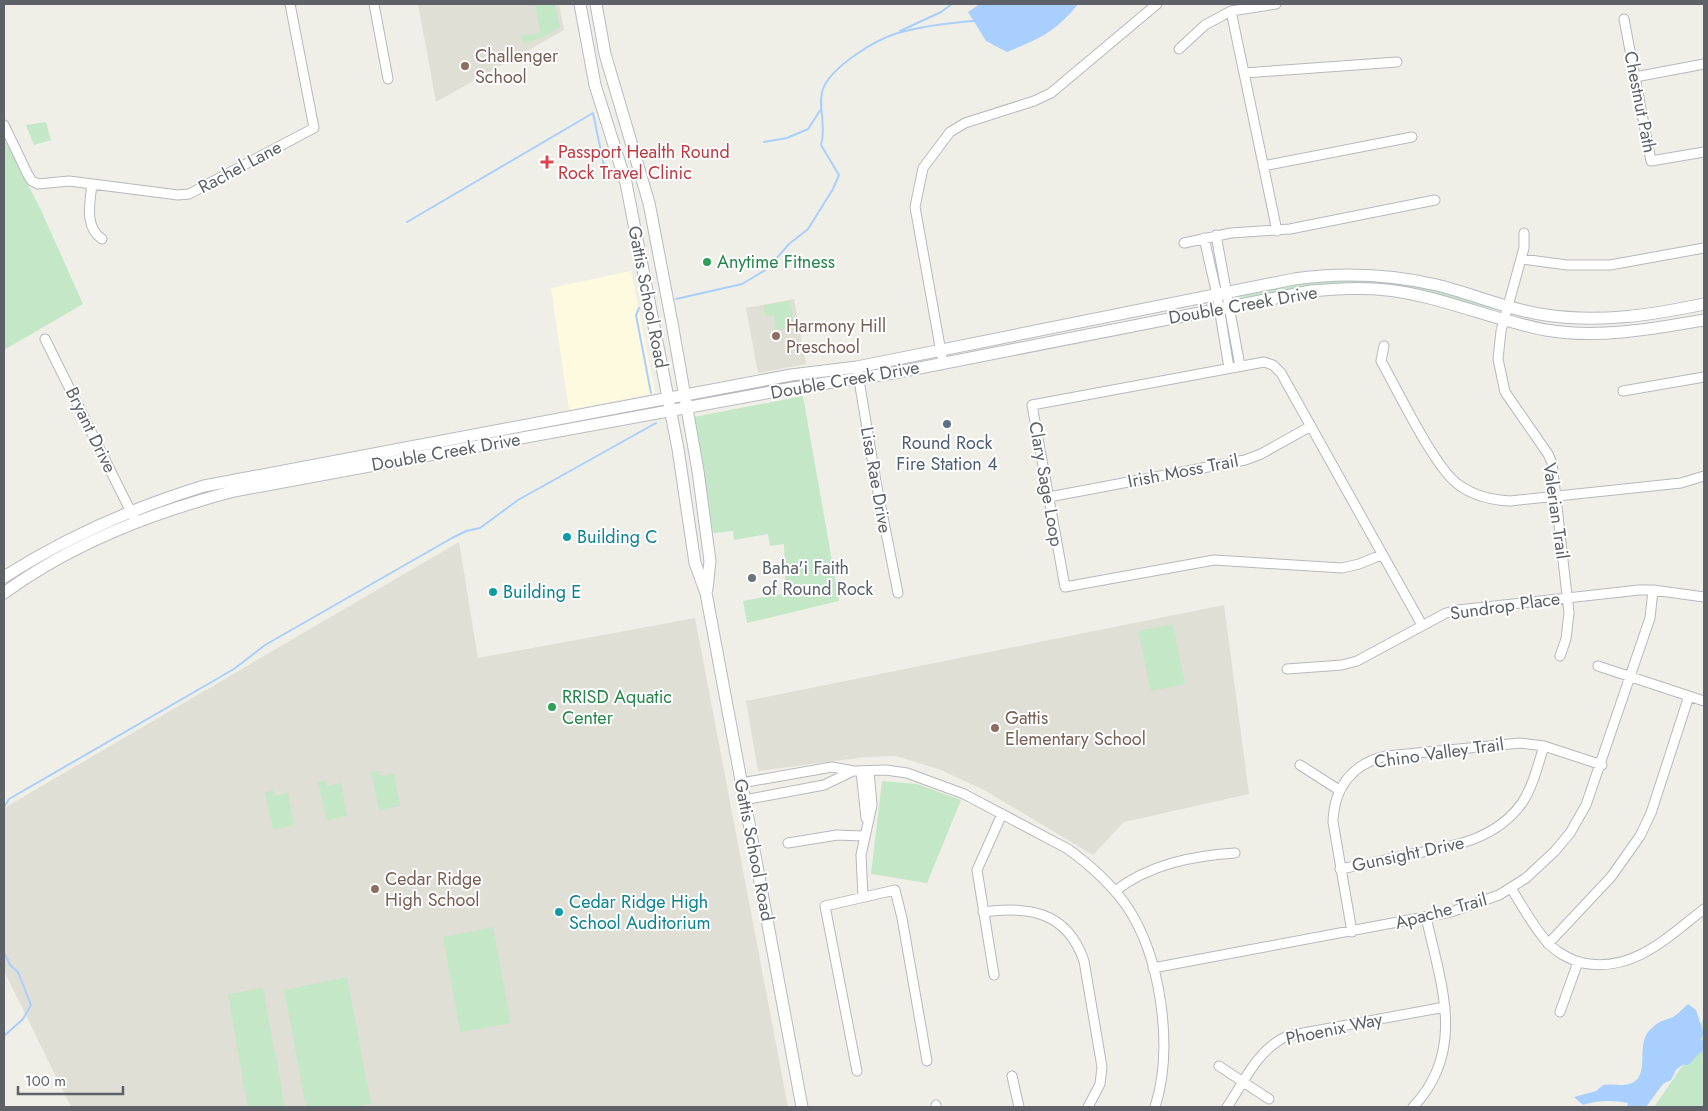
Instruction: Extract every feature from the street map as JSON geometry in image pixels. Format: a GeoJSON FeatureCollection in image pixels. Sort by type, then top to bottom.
{"type":"FeatureCollection","features":[{"type":"Feature","properties":{"kind":"street","name":"Rachel Lane"},"geometry":{"type":"LineString","coordinates":[[4,125],[28,175],[32,181],[38,184],[58,181],[178,195],[189,194],[314,128],[290,4]]}},
{"type":"Feature","properties":{"kind":"street"},"geometry":{"type":"LineString","coordinates":[[374,4],[388,79]]}},
{"type":"Feature","properties":{"kind":"street","name":"Gattis School Road"},"geometry":{"type":"LineString","coordinates":[[580,4],[595,85],[626,183],[668,398],[695,564],[706,593],[802,1107]]}},
{"type":"Feature","properties":{"kind":"street","name":"Gattis School Road"},"geometry":{"type":"LineString","coordinates":[[596,4],[605,54],[648,203],[687,408],[710,561],[706,593]]}},
{"type":"Feature","properties":{"kind":"street"},"geometry":{"type":"LineString","coordinates":[[943,363],[916,207],[923,168],[930,156],[950,132],[965,123],[1034,101],[1052,93],[1157,4]]}},
{"type":"Feature","properties":{"kind":"street"},"geometry":{"type":"LineString","coordinates":[[1179,48],[1205,25],[1231,11],[1276,4]]}},
{"type":"Feature","properties":{"kind":"street"},"geometry":{"type":"LineString","coordinates":[[1231,11],[1277,231]]}},
{"type":"Feature","properties":{"kind":"street","name":"Chestnut Path"},"geometry":{"type":"LineString","coordinates":[[1624,19],[1651,161],[1704,152]]}},
{"type":"Feature","properties":{"kind":"street"},"geometry":{"type":"LineString","coordinates":[[1244,73],[1397,62]]}},
{"type":"Feature","properties":{"kind":"street"},"geometry":{"type":"LineString","coordinates":[[1635,77],[1704,64]]}},
{"type":"Feature","properties":{"kind":"street"},"geometry":{"type":"LineString","coordinates":[[1264,166],[1412,137]]}},
{"type":"Feature","properties":{"kind":"street"},"geometry":{"type":"LineString","coordinates":[[92,184],[90,220],[92,229],[102,239]]}},
{"type":"Feature","properties":{"kind":"street"},"geometry":{"type":"LineString","coordinates":[[1184,243],[1216,235],[1277,231],[1435,200]]}},
{"type":"Feature","properties":{"kind":"street","name":"Valerian Trail"},"geometry":{"type":"LineString","coordinates":[[1524,233],[1522,259],[1504,320],[1498,358],[1505,392],[1548,454],[1557,496],[1568,624],[1560,656]]}},
{"type":"Feature","properties":{"kind":"street"},"geometry":{"type":"LineString","coordinates":[[1216,235],[1220,258],[1229,368]]}},
{"type":"Feature","properties":{"kind":"street"},"geometry":{"type":"LineString","coordinates":[[1204,238],[1222,294]]}},
{"type":"Feature","properties":{"kind":"street"},"geometry":{"type":"LineString","coordinates":[[1522,259],[1567,265],[1610,265],[1704,248]]}},
{"type":"Feature","properties":{"kind":"street"},"geometry":{"type":"LineString","coordinates":[[1210,260],[1220,258]]}},
{"type":"Feature","properties":{"kind":"street","name":"Double Creek Drive"},"geometry":{"type":"LineString","coordinates":[[4,577],[76,535],[131,510],[204,486],[791,374],[857,366],[1319,276],[1371,275],[1438,286],[1509,307],[1545,315],[1579,319],[1622,318],[1704,304]]}},
{"type":"Feature","properties":{"kind":"street","name":"Double Creek Drive"},"geometry":{"type":"LineString","coordinates":[[4,593],[54,560],[136,522],[193,502],[240,490],[793,388],[859,380],[1311,291],[1351,288],[1388,290],[1547,330],[1614,333],[1704,320]]}},
{"type":"Feature","properties":{"kind":"street"},"geometry":{"type":"LineString","coordinates":[[1224,307],[1240,366]]}},
{"type":"Feature","properties":{"kind":"street","name":"Bryant Drive"},"geometry":{"type":"LineString","coordinates":[[45,339],[136,522]]}},
{"type":"Feature","properties":{"kind":"street"},"geometry":{"type":"LineString","coordinates":[[1384,346],[1381,361],[1440,465],[1458,485],[1481,497],[1498,500],[1557,496],[1681,483],[1704,476]]}},
{"type":"Feature","properties":{"kind":"street","name":"Clary Sage Loop"},"geometry":{"type":"LineString","coordinates":[[1382,555],[1342,568],[1214,560],[1065,587],[1032,405],[1264,362],[1278,368],[1422,625]]}},
{"type":"Feature","properties":{"kind":"street","name":"Lisa Rae Drive"},"geometry":{"type":"LineString","coordinates":[[857,366],[876,482],[898,593]]}},
{"type":"Feature","properties":{"kind":"street"},"geometry":{"type":"LineString","coordinates":[[1623,391],[1704,377]]}},
{"type":"Feature","properties":{"kind":"street","name":"Irish Moss Trail"},"geometry":{"type":"LineString","coordinates":[[1049,496],[1245,460],[1261,454],[1311,426]]}},
{"type":"Feature","properties":{"kind":"street","name":"Sundrop Place"},"geometry":{"type":"LineString","coordinates":[[1287,669],[1312,668],[1357,661],[1422,625],[1446,613],[1458,610],[1653,590],[1704,597]]}},
{"type":"Feature","properties":{"kind":"street","name":"Apache Trail"},"geometry":{"type":"LineString","coordinates":[[1153,968],[1426,917],[1476,905],[1511,888],[1540,866],[1570,833],[1586,805],[1602,765],[1650,618],[1653,590]]}},
{"type":"Feature","properties":{"kind":"street"},"geometry":{"type":"LineString","coordinates":[[1598,666],[1704,701]]}},
{"type":"Feature","properties":{"kind":"street"},"geometry":{"type":"LineString","coordinates":[[1548,944],[1612,877],[1640,836],[1651,813],[1689,696]]}},
{"type":"Feature","properties":{"kind":"street","name":"Chino Valley Trail"},"geometry":{"type":"LineString","coordinates":[[1352,932],[1333,822],[1334,806],[1339,790],[1357,768],[1376,758],[1509,744],[1544,746],[1602,765]]}},
{"type":"Feature","properties":{"kind":"street","name":"Gunsight Drive"},"geometry":{"type":"LineString","coordinates":[[1340,869],[1458,846],[1482,836],[1503,823],[1522,802],[1530,788],[1544,746]]}},
{"type":"Feature","properties":{"kind":"street"},"geometry":{"type":"LineString","coordinates":[[1300,765],[1339,790]]}},
{"type":"Feature","properties":{"kind":"street"},"geometry":{"type":"LineString","coordinates":[[741,783],[827,768],[907,773],[964,794],[1068,849],[1098,872],[1115,891],[1135,921],[1153,968],[1161,1010],[1164,1048],[1162,1079],[1155,1107]]}},
{"type":"Feature","properties":{"kind":"street"},"geometry":{"type":"LineString","coordinates":[[744,800],[824,785],[861,771]]}},
{"type":"Feature","properties":{"kind":"street"},"geometry":{"type":"LineString","coordinates":[[861,771],[872,804],[863,836],[861,872],[863,897]]}},
{"type":"Feature","properties":{"kind":"street"},"geometry":{"type":"LineString","coordinates":[[994,975],[977,870],[1002,814]]}},
{"type":"Feature","properties":{"kind":"street"},"geometry":{"type":"LineString","coordinates":[[788,842],[837,835],[863,836]]}},
{"type":"Feature","properties":{"kind":"street"},"geometry":{"type":"LineString","coordinates":[[1115,891],[1134,877],[1154,867],[1235,853]]}},
{"type":"Feature","properties":{"kind":"street"},"geometry":{"type":"LineString","coordinates":[[1511,888],[1548,944],[1578,962],[1593,965],[1611,965],[1636,958],[1647,952],[1704,909]]}},
{"type":"Feature","properties":{"kind":"street"},"geometry":{"type":"LineString","coordinates":[[856,1071],[825,906],[895,890],[902,918],[927,1061]]}},
{"type":"Feature","properties":{"kind":"street"},"geometry":{"type":"LineString","coordinates":[[983,912],[1016,909],[1040,914],[1065,930],[1079,950],[1084,961],[1102,1067],[1100,1084],[1088,1107]]}},
{"type":"Feature","properties":{"kind":"street"},"geometry":{"type":"LineString","coordinates":[[1413,1107],[1434,1080],[1443,1056],[1447,1031],[1445,1007],[1426,917]]}},
{"type":"Feature","properties":{"kind":"street"},"geometry":{"type":"LineString","coordinates":[[1560,1012],[1578,962]]}},
{"type":"Feature","properties":{"kind":"street","name":"Phoenix Way"},"geometry":{"type":"LineString","coordinates":[[1227,1107],[1263,1051],[1287,1036],[1445,1007]]}},
{"type":"Feature","properties":{"kind":"street"},"geometry":{"type":"LineString","coordinates":[[1219,1066],[1269,1099]]}},
{"type":"Feature","properties":{"kind":"street"},"geometry":{"type":"LineString","coordinates":[[1012,1076],[1019,1107]]}},
{"type":"Feature","properties":{"kind":"shaded area","name":"Challenger School"},"geometry":{"type":"Polygon","coordinates":[[[418,4],[559,4],[564,30],[436,102],[418,4]]]}},
{"type":"Feature","properties":{"kind":"shaded area"},"geometry":{"type":"Polygon","coordinates":[[[631,271],[655,393],[569,410],[551,288],[631,271]]]}},
{"type":"Feature","properties":{"kind":"shaded area","name":"Harmony Hill Preschool"},"geometry":{"type":"Polygon","coordinates":[[[794,299],[806,364],[758,373],[746,308],[794,299]]]}},
{"type":"Feature","properties":{"kind":"shaded area","name":"Cedar Ridge High School"},"geometry":{"type":"Polygon","coordinates":[[[459,542],[478,658],[695,618],[788,1107],[71,1107],[4,971],[4,808],[459,542]]]}},
{"type":"Feature","properties":{"kind":"shaded area","name":"Gattis Elementary School"},"geometry":{"type":"Polygon","coordinates":[[[1224,605],[1249,794],[1124,822],[1093,855],[986,791],[941,770],[896,756],[866,757],[758,771],[746,701],[1224,605]]]}},
{"type":"Feature","properties":{"kind":"green space"},"geometry":{"type":"Polygon","coordinates":[[[535,4],[555,4],[560,28],[541,38],[524,43],[521,35],[540,33],[535,4]]]}},
{"type":"Feature","properties":{"kind":"green space"},"geometry":{"type":"Polygon","coordinates":[[[46,122],[51,140],[34,145],[26,125],[46,122]]]}},
{"type":"Feature","properties":{"kind":"green space"},"geometry":{"type":"Polygon","coordinates":[[[4,139],[41,210],[83,304],[4,350],[4,139]]]}},
{"type":"Feature","properties":{"kind":"green space"},"geometry":{"type":"Polygon","coordinates":[[[1346,278],[1416,284],[1500,308],[1497,310],[1431,294],[1305,287],[1245,299],[1235,295],[1284,284],[1346,278]]]}},
{"type":"Feature","properties":{"kind":"green space"},"geometry":{"type":"Polygon","coordinates":[[[790,301],[795,327],[775,330],[774,315],[765,316],[763,305],[790,301]]]}},
{"type":"Feature","properties":{"kind":"green space"},"geometry":{"type":"Polygon","coordinates":[[[803,396],[839,601],[747,623],[743,601],[786,593],[784,544],[770,546],[768,534],[734,540],[733,531],[713,533],[694,417],[803,396]]]}},
{"type":"Feature","properties":{"kind":"green space"},"geometry":{"type":"Polygon","coordinates":[[[1173,624],[1185,684],[1151,691],[1138,631],[1173,624]]]}},
{"type":"Feature","properties":{"kind":"green space"},"geometry":{"type":"Polygon","coordinates":[[[379,771],[380,776],[394,773],[400,806],[379,810],[371,772],[379,771]]]}},
{"type":"Feature","properties":{"kind":"green space"},"geometry":{"type":"Polygon","coordinates":[[[326,781],[327,786],[341,783],[347,816],[326,820],[318,782],[326,781]]]}},
{"type":"Feature","properties":{"kind":"green space"},"geometry":{"type":"Polygon","coordinates":[[[882,781],[917,784],[961,800],[927,883],[871,874],[882,781]]]}},
{"type":"Feature","properties":{"kind":"green space"},"geometry":{"type":"Polygon","coordinates":[[[273,790],[274,796],[288,793],[294,825],[273,830],[265,792],[273,790]]]}},
{"type":"Feature","properties":{"kind":"green space"},"geometry":{"type":"Polygon","coordinates":[[[493,927],[511,1023],[460,1032],[443,937],[493,927]]]}},
{"type":"Feature","properties":{"kind":"green space"},"geometry":{"type":"Polygon","coordinates":[[[347,977],[371,1104],[355,1107],[306,1107],[284,990],[347,977]]]}},
{"type":"Feature","properties":{"kind":"green space"},"geometry":{"type":"Polygon","coordinates":[[[263,988],[285,1107],[248,1107],[246,1098],[228,994],[263,988]]]}},
{"type":"Feature","properties":{"kind":"green space"},"geometry":{"type":"Polygon","coordinates":[[[1704,1017],[1704,1107],[1654,1107],[1683,1065],[1704,1017]]]}},
{"type":"Feature","properties":{"kind":"water"},"geometry":{"type":"Polygon","coordinates":[[[980,4],[1078,4],[1070,14],[1046,34],[1007,52],[986,41],[968,12],[980,4]]]}},
{"type":"Feature","properties":{"kind":"water"},"geometry":{"type":"Polygon","coordinates":[[[1688,1004],[1696,1010],[1704,1034],[1686,1062],[1676,1070],[1671,1080],[1663,1084],[1646,1107],[1627,1107],[1628,1103],[1611,1101],[1599,1101],[1583,1105],[1574,1097],[1596,1091],[1603,1085],[1622,1085],[1632,1083],[1638,1079],[1641,1072],[1644,1039],[1648,1032],[1662,1021],[1675,1016],[1688,1004]]]}},
{"type":"Feature","properties":{"kind":"waterway"},"geometry":{"type":"LineString","coordinates":[[900,31],[941,12],[952,4]]}},
{"type":"Feature","properties":{"kind":"waterway"},"geometry":{"type":"LineString","coordinates":[[676,299],[742,284],[767,269],[789,244],[808,229],[833,189],[839,175],[821,145],[823,137],[821,95],[828,81],[844,63],[889,36],[926,27],[973,21]]}},
{"type":"Feature","properties":{"kind":"waterway"},"geometry":{"type":"LineString","coordinates":[[764,142],[787,138],[808,129],[821,109]]}},
{"type":"Feature","properties":{"kind":"waterway"},"geometry":{"type":"LineString","coordinates":[[407,222],[593,113],[605,171],[608,171]]}},
{"type":"Feature","properties":{"kind":"waterway"},"geometry":{"type":"LineString","coordinates":[[639,308],[636,315],[651,393]]}},
{"type":"Feature","properties":{"kind":"waterway"},"geometry":{"type":"LineString","coordinates":[[4,807],[9,799],[234,669],[265,645],[452,538],[466,531],[480,528],[518,500],[656,423]]}},
{"type":"Feature","properties":{"kind":"waterway"},"geometry":{"type":"LineString","coordinates":[[4,952],[10,965],[18,972],[31,1005],[23,1019],[4,1036]]}},
{"type":"Feature","properties":{"kind":"waterway"},"geometry":{"type":"LineString","coordinates":[[1686,1059],[1697,1047],[1704,1046]]}},
{"type":"Feature","properties":{"kind":"place","name":"Challenger School"},"geometry":{"type":"Point","coordinates":[465,66]}},
{"type":"Feature","properties":{"kind":"place","name":"Passport Health Round Rock Travel Clinic"},"geometry":{"type":"Point","coordinates":[547,162]}},
{"type":"Feature","properties":{"kind":"place","name":"Anytime Fitness"},"geometry":{"type":"Point","coordinates":[707,262]}},
{"type":"Feature","properties":{"kind":"place","name":"Harmony Hill Preschool"},"geometry":{"type":"Point","coordinates":[776,336]}},
{"type":"Feature","properties":{"kind":"place","name":"Round Rock Fire Station 4"},"geometry":{"type":"Point","coordinates":[947,424]}},
{"type":"Feature","properties":{"kind":"place","name":"Building C"},"geometry":{"type":"Point","coordinates":[567,537]}},
{"type":"Feature","properties":{"kind":"place","name":"Baha'i Faith of Round Rock"},"geometry":{"type":"Point","coordinates":[752,578]}},
{"type":"Feature","properties":{"kind":"place","name":"Building E"},"geometry":{"type":"Point","coordinates":[493,592]}},
{"type":"Feature","properties":{"kind":"place","name":"RRISD Aquatic Center"},"geometry":{"type":"Point","coordinates":[552,707]}},
{"type":"Feature","properties":{"kind":"place","name":"Gattis Elementary School"},"geometry":{"type":"Point","coordinates":[995,728]}},
{"type":"Feature","properties":{"kind":"place","name":"Cedar Ridge High School"},"geometry":{"type":"Point","coordinates":[375,889]}},
{"type":"Feature","properties":{"kind":"place","name":"Cedar Ridge High School Auditorium"},"geometry":{"type":"Point","coordinates":[559,912]}}]}
